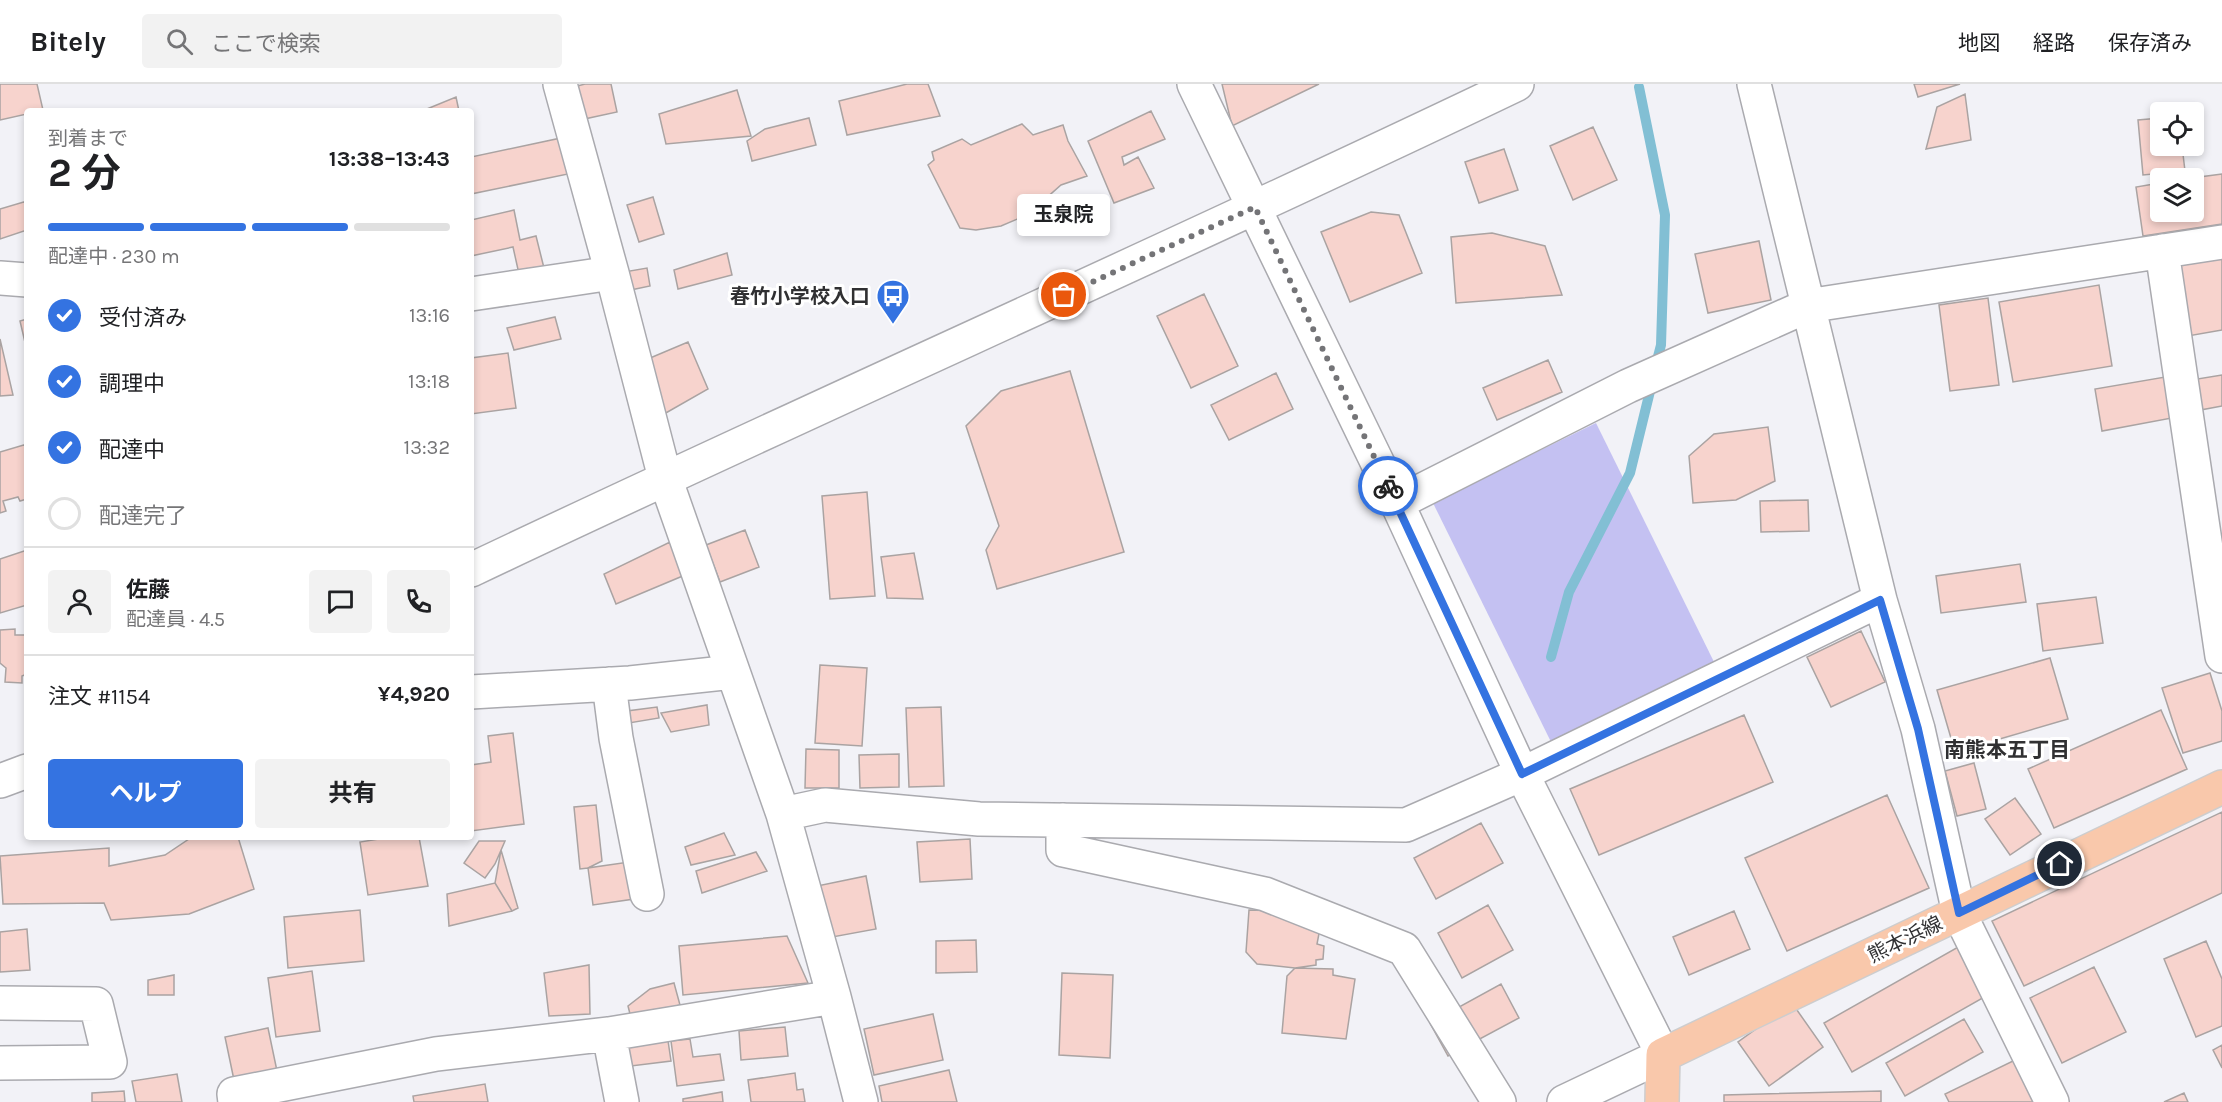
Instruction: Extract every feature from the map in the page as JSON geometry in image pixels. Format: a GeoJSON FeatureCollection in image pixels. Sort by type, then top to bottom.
{"type":"FeatureCollection","features":[{"type":"Feature","properties":{"kind":"main road","name":"熊本浜線"},"geometry":{"type":"LineString","coordinates":[[1663,1055],[2222,787]]}},
{"type":"Feature","properties":{"kind":"main road"},"geometry":{"type":"LineString","coordinates":[[1662,1102],[1663,1055]]}},
{"type":"Feature","properties":{"kind":"street"},"geometry":{"type":"LineString","coordinates":[[560,84],[665,478],[783,814],[861,1102]]}},
{"type":"Feature","properties":{"kind":"street"},"geometry":{"type":"LineString","coordinates":[[1194,84],[1397,503],[1522,774],[1663,1055],[1564,1102]]}},
{"type":"Feature","properties":{"kind":"street"},"geometry":{"type":"LineString","coordinates":[[474,569],[1517,84]]}},
{"type":"Feature","properties":{"kind":"street"},"geometry":{"type":"LineString","coordinates":[[1754,84],[1880,600],[1918,729],[1959,913],[2052,1102]]}},
{"type":"Feature","properties":{"kind":"street"},"geometry":{"type":"LineString","coordinates":[[1397,503],[1628,386],[1807,306],[2222,242]]}},
{"type":"Feature","properties":{"kind":"street"},"geometry":{"type":"LineString","coordinates":[[2162,251],[2222,656]]}},
{"type":"Feature","properties":{"kind":"street"},"geometry":{"type":"LineString","coordinates":[[474,294],[612,273]]}},
{"type":"Feature","properties":{"kind":"street"},"geometry":{"type":"LineString","coordinates":[[0,278],[24,280]]}},
{"type":"Feature","properties":{"kind":"street"},"geometry":{"type":"LineString","coordinates":[[783,814],[825,805],[979,819],[1406,825],[1522,774],[1880,600]]}},
{"type":"Feature","properties":{"kind":"street"},"geometry":{"type":"LineString","coordinates":[[474,692],[609,684],[733,672]]}},
{"type":"Feature","properties":{"kind":"street"},"geometry":{"type":"LineString","coordinates":[[609,684],[616,738],[647,894]]}},
{"type":"Feature","properties":{"kind":"street"},"geometry":{"type":"LineString","coordinates":[[0,781],[24,772]]}},
{"type":"Feature","properties":{"kind":"street"},"geometry":{"type":"LineString","coordinates":[[1063,820],[1063,850],[1265,894],[1404,949],[1499,1102]]}},
{"type":"Feature","properties":{"kind":"street"},"geometry":{"type":"LineString","coordinates":[[235,1102],[234,1094],[436,1054],[609,1034],[834,997]]}},
{"type":"Feature","properties":{"kind":"street"},"geometry":{"type":"LineString","coordinates":[[0,1003],[96,1004],[110,1062],[0,1063]]}},
{"type":"Feature","properties":{"kind":"street"},"geometry":{"type":"LineString","coordinates":[[609,1034],[622,1102]]}},
{"type":"Feature","properties":{"kind":"shaded area"},"geometry":{"type":"Polygon","coordinates":[[[1596,423],[1717,668],[1554,748],[1433,503],[1596,423]]]}},
{"type":"Feature","properties":{"kind":"building"},"geometry":{"type":"Polygon","coordinates":[[[0,84],[37,84],[43,108],[24,108],[24,115],[0,120],[0,84]]]}},
{"type":"Feature","properties":{"kind":"building"},"geometry":{"type":"Polygon","coordinates":[[[585,84],[611,84],[617,112],[575,121],[566,89],[585,84]]]}},
{"type":"Feature","properties":{"kind":"building"},"geometry":{"type":"Polygon","coordinates":[[[907,84],[928,84],[940,116],[847,135],[839,101],[907,84]]]}},
{"type":"Feature","properties":{"kind":"building"},"geometry":{"type":"Polygon","coordinates":[[[1222,84],[1319,84],[1232,126],[1222,84]]]}},
{"type":"Feature","properties":{"kind":"building"},"geometry":{"type":"Polygon","coordinates":[[[1914,84],[1960,84],[1918,97],[1914,84]]]}},
{"type":"Feature","properties":{"kind":"building"},"geometry":{"type":"Polygon","coordinates":[[[737,90],[751,136],[666,144],[659,114],[737,90]]]}},
{"type":"Feature","properties":{"kind":"building"},"geometry":{"type":"Polygon","coordinates":[[[1965,94],[1971,140],[1926,149],[1937,107],[1965,94]]]}},
{"type":"Feature","properties":{"kind":"building"},"geometry":{"type":"Polygon","coordinates":[[[456,97],[458,108],[429,108],[456,97]]]}},
{"type":"Feature","properties":{"kind":"building"},"geometry":{"type":"Polygon","coordinates":[[[1151,111],[1165,139],[1122,157],[1124,165],[1138,157],[1154,188],[1114,203],[1088,141],[1151,111]]]}},
{"type":"Feature","properties":{"kind":"building"},"geometry":{"type":"Polygon","coordinates":[[[809,118],[816,145],[752,161],[747,141],[765,129],[809,118]]]}},
{"type":"Feature","properties":{"kind":"building"},"geometry":{"type":"Polygon","coordinates":[[[2150,119],[2150,156],[2183,156],[2185,168],[2150,168],[2150,174],[2143,175],[2138,120],[2150,119]]]}},
{"type":"Feature","properties":{"kind":"building"},"geometry":{"type":"Polygon","coordinates":[[[1022,124],[1033,135],[1063,125],[1068,141],[1087,176],[1061,185],[1027,215],[1001,226],[976,230],[960,228],[928,165],[934,160],[932,152],[962,139],[971,145],[1022,124]]]}},
{"type":"Feature","properties":{"kind":"building"},"geometry":{"type":"Polygon","coordinates":[[[1593,127],[1617,180],[1573,200],[1550,146],[1593,127]]]}},
{"type":"Feature","properties":{"kind":"building"},"geometry":{"type":"Polygon","coordinates":[[[561,138],[568,174],[474,193],[474,156],[561,138]]]}},
{"type":"Feature","properties":{"kind":"building"},"geometry":{"type":"Polygon","coordinates":[[[1504,149],[1518,190],[1479,203],[1465,162],[1504,149]]]}},
{"type":"Feature","properties":{"kind":"building"},"geometry":{"type":"Polygon","coordinates":[[[2222,174],[2222,224],[2143,236],[2136,187],[2150,185],[2150,222],[2204,222],[2204,176],[2222,174]]]}},
{"type":"Feature","properties":{"kind":"building"},"geometry":{"type":"Polygon","coordinates":[[[653,197],[664,234],[639,242],[627,205],[653,197]]]}},
{"type":"Feature","properties":{"kind":"building"},"geometry":{"type":"Polygon","coordinates":[[[24,202],[24,231],[0,239],[0,209],[24,202]]]}},
{"type":"Feature","properties":{"kind":"building"},"geometry":{"type":"Polygon","coordinates":[[[514,210],[520,240],[536,236],[544,268],[519,274],[513,247],[474,255],[474,219],[514,210]]]}},
{"type":"Feature","properties":{"kind":"building"},"geometry":{"type":"Polygon","coordinates":[[[1371,212],[1399,215],[1422,273],[1350,302],[1321,232],[1371,212]]]}},
{"type":"Feature","properties":{"kind":"building"},"geometry":{"type":"Polygon","coordinates":[[[1492,233],[1545,246],[1562,295],[1456,303],[1451,237],[1492,233]]]}},
{"type":"Feature","properties":{"kind":"building"},"geometry":{"type":"Polygon","coordinates":[[[1759,241],[1771,300],[1708,313],[1695,254],[1759,241]]]}},
{"type":"Feature","properties":{"kind":"building"},"geometry":{"type":"Polygon","coordinates":[[[727,253],[732,275],[678,289],[674,270],[727,253]]]}},
{"type":"Feature","properties":{"kind":"building"},"geometry":{"type":"Polygon","coordinates":[[[2222,253],[2222,330],[2188,336],[2176,260],[2222,253]]]}},
{"type":"Feature","properties":{"kind":"building"},"geometry":{"type":"Polygon","coordinates":[[[647,268],[650,286],[621,292],[618,273],[647,268]]]}},
{"type":"Feature","properties":{"kind":"building"},"geometry":{"type":"Polygon","coordinates":[[[2099,285],[2112,366],[2013,382],[1999,302],[2099,285]]]}},
{"type":"Feature","properties":{"kind":"building"},"geometry":{"type":"Polygon","coordinates":[[[1204,294],[1238,366],[1191,388],[1157,316],[1204,294]]]}},
{"type":"Feature","properties":{"kind":"building"},"geometry":{"type":"Polygon","coordinates":[[[1988,298],[1999,385],[1950,391],[1939,305],[1988,298]]]}},
{"type":"Feature","properties":{"kind":"building"},"geometry":{"type":"Polygon","coordinates":[[[555,317],[561,339],[514,350],[507,328],[555,317]]]}},
{"type":"Feature","properties":{"kind":"building"},"geometry":{"type":"Polygon","coordinates":[[[24,320],[24,338],[20,321],[24,320]]]}},
{"type":"Feature","properties":{"kind":"building"},"geometry":{"type":"Polygon","coordinates":[[[0,339],[13,395],[0,396],[0,339]]]}},
{"type":"Feature","properties":{"kind":"building"},"geometry":{"type":"Polygon","coordinates":[[[688,342],[708,389],[657,418],[643,361],[688,342]]]}},
{"type":"Feature","properties":{"kind":"building"},"geometry":{"type":"Polygon","coordinates":[[[508,353],[516,408],[474,414],[474,358],[508,353]]]}},
{"type":"Feature","properties":{"kind":"building"},"geometry":{"type":"Polygon","coordinates":[[[1548,360],[1562,392],[1497,420],[1483,388],[1548,360]]]}},
{"type":"Feature","properties":{"kind":"building"},"geometry":{"type":"Polygon","coordinates":[[[1070,371],[1124,552],[997,589],[986,550],[999,526],[966,426],[1001,391],[1070,371]]]}},
{"type":"Feature","properties":{"kind":"building"},"geometry":{"type":"Polygon","coordinates":[[[1276,373],[1293,409],[1229,440],[1211,405],[1276,373]]]}},
{"type":"Feature","properties":{"kind":"building"},"geometry":{"type":"Polygon","coordinates":[[[2222,375],[2222,406],[2195,411],[2191,380],[2222,375]]]}},
{"type":"Feature","properties":{"kind":"building"},"geometry":{"type":"Polygon","coordinates":[[[2165,377],[2172,418],[2102,431],[2095,389],[2165,377]]]}},
{"type":"Feature","properties":{"kind":"building"},"geometry":{"type":"Polygon","coordinates":[[[1768,427],[1775,481],[1736,500],[1693,503],[1689,456],[1714,434],[1768,427]]]}},
{"type":"Feature","properties":{"kind":"building"},"geometry":{"type":"Polygon","coordinates":[[[24,445],[24,500],[20,501],[18,497],[3,501],[6,511],[0,513],[0,452],[24,445]]]}},
{"type":"Feature","properties":{"kind":"building"},"geometry":{"type":"Polygon","coordinates":[[[867,492],[875,596],[830,599],[822,496],[867,492]]]}},
{"type":"Feature","properties":{"kind":"building"},"geometry":{"type":"Polygon","coordinates":[[[1808,500],[1809,531],[1761,532],[1760,501],[1808,500]]]}},
{"type":"Feature","properties":{"kind":"building"},"geometry":{"type":"Polygon","coordinates":[[[745,530],[759,567],[720,582],[706,545],[745,530]]]}},
{"type":"Feature","properties":{"kind":"building"},"geometry":{"type":"Polygon","coordinates":[[[670,542],[685,575],[616,604],[604,574],[670,542]]]}},
{"type":"Feature","properties":{"kind":"building"},"geometry":{"type":"Polygon","coordinates":[[[24,551],[24,606],[0,613],[0,559],[24,551]]]}},
{"type":"Feature","properties":{"kind":"building"},"geometry":{"type":"Polygon","coordinates":[[[914,553],[923,599],[887,598],[881,557],[914,553]]]}},
{"type":"Feature","properties":{"kind":"building"},"geometry":{"type":"Polygon","coordinates":[[[2020,564],[2026,602],[1941,613],[1936,576],[2020,564]]]}},
{"type":"Feature","properties":{"kind":"building"},"geometry":{"type":"Polygon","coordinates":[[[2096,597],[2103,643],[2043,651],[2037,604],[2096,597]]]}},
{"type":"Feature","properties":{"kind":"building"},"geometry":{"type":"Polygon","coordinates":[[[15,629],[15,635],[24,635],[22,683],[5,682],[6,668],[0,663],[0,630],[15,629]]]}},
{"type":"Feature","properties":{"kind":"building"},"geometry":{"type":"Polygon","coordinates":[[[1861,631],[1885,682],[1831,707],[1807,657],[1861,631]]]}},
{"type":"Feature","properties":{"kind":"building"},"geometry":{"type":"Polygon","coordinates":[[[2050,658],[2068,719],[1955,752],[1937,690],[2050,658]]]}},
{"type":"Feature","properties":{"kind":"building"},"geometry":{"type":"Polygon","coordinates":[[[820,665],[867,668],[862,746],[815,743],[820,665]]]}},
{"type":"Feature","properties":{"kind":"building"},"geometry":{"type":"Polygon","coordinates":[[[2210,673],[2222,711],[2222,741],[2183,753],[2162,688],[2210,673]]]}},
{"type":"Feature","properties":{"kind":"building"},"geometry":{"type":"Polygon","coordinates":[[[707,705],[709,725],[671,732],[661,713],[707,705]]]}},
{"type":"Feature","properties":{"kind":"building"},"geometry":{"type":"Polygon","coordinates":[[[657,707],[659,718],[629,723],[627,711],[657,707]]]}},
{"type":"Feature","properties":{"kind":"building"},"geometry":{"type":"Polygon","coordinates":[[[941,707],[944,786],[909,787],[906,708],[941,707]]]}},
{"type":"Feature","properties":{"kind":"building"},"geometry":{"type":"Polygon","coordinates":[[[2161,710],[2187,769],[2054,828],[2028,769],[2161,710]]]}},
{"type":"Feature","properties":{"kind":"building"},"geometry":{"type":"Polygon","coordinates":[[[1744,715],[1773,782],[1599,855],[1570,789],[1744,715]]]}},
{"type":"Feature","properties":{"kind":"building"},"geometry":{"type":"Polygon","coordinates":[[[513,733],[524,824],[474,831],[474,765],[491,762],[488,736],[513,733]]]}},
{"type":"Feature","properties":{"kind":"building"},"geometry":{"type":"Polygon","coordinates":[[[806,749],[839,750],[839,788],[805,788],[806,749]]]}},
{"type":"Feature","properties":{"kind":"building"},"geometry":{"type":"Polygon","coordinates":[[[899,754],[899,787],[860,788],[859,755],[899,754]]]}},
{"type":"Feature","properties":{"kind":"building"},"geometry":{"type":"Polygon","coordinates":[[[1974,763],[1986,809],[1957,816],[1945,771],[1974,763]]]}},
{"type":"Feature","properties":{"kind":"building"},"geometry":{"type":"Polygon","coordinates":[[[1887,795],[1929,888],[1787,951],[1745,858],[1887,795]]]}},
{"type":"Feature","properties":{"kind":"building"},"geometry":{"type":"Polygon","coordinates":[[[2015,798],[2041,834],[2010,855],[1985,819],[2015,798]]]}},
{"type":"Feature","properties":{"kind":"building"},"geometry":{"type":"Polygon","coordinates":[[[596,805],[602,861],[580,869],[574,807],[596,805]]]}},
{"type":"Feature","properties":{"kind":"building"},"geometry":{"type":"Polygon","coordinates":[[[2222,812],[2222,893],[2024,986],[1992,921],[2222,812]]]}},
{"type":"Feature","properties":{"kind":"building"},"geometry":{"type":"Polygon","coordinates":[[[1481,823],[1503,863],[1436,899],[1414,858],[1481,823]]]}},
{"type":"Feature","properties":{"kind":"building"},"geometry":{"type":"Polygon","coordinates":[[[724,833],[735,855],[691,865],[685,847],[724,833]]]}},
{"type":"Feature","properties":{"kind":"building"},"geometry":{"type":"Polygon","coordinates":[[[970,839],[972,879],[920,882],[917,842],[970,839]]]}},
{"type":"Feature","properties":{"kind":"building"},"geometry":{"type":"Polygon","coordinates":[[[188,840],[239,840],[254,889],[189,914],[111,920],[104,903],[3,904],[0,856],[109,848],[109,866],[165,855],[188,840]]]}},
{"type":"Feature","properties":{"kind":"building"},"geometry":{"type":"Polygon","coordinates":[[[420,840],[428,886],[368,895],[360,842],[420,840]]]}},
{"type":"Feature","properties":{"kind":"building"},"geometry":{"type":"Polygon","coordinates":[[[479,841],[505,841],[495,864],[485,878],[464,863],[479,841]]]}},
{"type":"Feature","properties":{"kind":"building"},"geometry":{"type":"Polygon","coordinates":[[[501,850],[518,908],[512,911],[495,883],[501,850]]]}},
{"type":"Feature","properties":{"kind":"building"},"geometry":{"type":"Polygon","coordinates":[[[756,852],[767,871],[702,893],[696,871],[756,852]]]}},
{"type":"Feature","properties":{"kind":"building"},"geometry":{"type":"Polygon","coordinates":[[[629,862],[634,899],[593,905],[588,868],[629,862]]]}},
{"type":"Feature","properties":{"kind":"building"},"geometry":{"type":"Polygon","coordinates":[[[866,876],[876,929],[827,938],[817,886],[866,876]]]}},
{"type":"Feature","properties":{"kind":"building"},"geometry":{"type":"Polygon","coordinates":[[[495,883],[512,911],[449,926],[447,894],[495,883]]]}},
{"type":"Feature","properties":{"kind":"building"},"geometry":{"type":"Polygon","coordinates":[[[1488,905],[1513,950],[1462,978],[1438,933],[1488,905]]]}},
{"type":"Feature","properties":{"kind":"building"},"geometry":{"type":"Polygon","coordinates":[[[360,910],[364,961],[288,968],[284,917],[360,910]]]}},
{"type":"Feature","properties":{"kind":"building"},"geometry":{"type":"Polygon","coordinates":[[[1249,910],[1283,911],[1321,923],[1317,944],[1324,946],[1323,959],[1316,960],[1316,965],[1295,968],[1257,964],[1246,952],[1249,910]]]}},
{"type":"Feature","properties":{"kind":"building"},"geometry":{"type":"Polygon","coordinates":[[[1734,911],[1750,949],[1689,975],[1673,937],[1734,911]]]}},
{"type":"Feature","properties":{"kind":"building"},"geometry":{"type":"Polygon","coordinates":[[[27,929],[30,970],[0,972],[0,932],[27,929]]]}},
{"type":"Feature","properties":{"kind":"building"},"geometry":{"type":"Polygon","coordinates":[[[787,936],[808,983],[683,995],[679,946],[787,936]]]}},
{"type":"Feature","properties":{"kind":"building"},"geometry":{"type":"Polygon","coordinates":[[[976,940],[977,972],[936,973],[936,941],[976,940]]]}},
{"type":"Feature","properties":{"kind":"building"},"geometry":{"type":"Polygon","coordinates":[[[2206,941],[2222,979],[2222,1026],[2196,1037],[2164,959],[2206,941]]]}},
{"type":"Feature","properties":{"kind":"building"},"geometry":{"type":"Polygon","coordinates":[[[1967,942],[1995,991],[1852,1072],[1824,1023],[1967,942]]]}},
{"type":"Feature","properties":{"kind":"building"},"geometry":{"type":"Polygon","coordinates":[[[589,965],[590,1014],[549,1016],[544,973],[589,965]]]}},
{"type":"Feature","properties":{"kind":"building"},"geometry":{"type":"Polygon","coordinates":[[[2094,967],[2126,1032],[2062,1063],[2030,998],[2094,967]]]}},
{"type":"Feature","properties":{"kind":"building"},"geometry":{"type":"Polygon","coordinates":[[[1295,968],[1333,969],[1333,975],[1355,979],[1346,1039],[1282,1033],[1287,976],[1295,968]]]}},
{"type":"Feature","properties":{"kind":"building"},"geometry":{"type":"Polygon","coordinates":[[[312,971],[320,1031],[276,1037],[268,978],[312,971]]]}},
{"type":"Feature","properties":{"kind":"building"},"geometry":{"type":"Polygon","coordinates":[[[1062,973],[1113,975],[1110,1058],[1059,1055],[1062,973]]]}},
{"type":"Feature","properties":{"kind":"building"},"geometry":{"type":"Polygon","coordinates":[[[174,975],[174,995],[148,995],[148,980],[174,975]]]}},
{"type":"Feature","properties":{"kind":"building"},"geometry":{"type":"Polygon","coordinates":[[[674,983],[680,1005],[631,1018],[628,1006],[650,989],[674,983]]]}},
{"type":"Feature","properties":{"kind":"building"},"geometry":{"type":"Polygon","coordinates":[[[1501,984],[1519,1018],[1448,1056],[1430,1023],[1501,984]]]}},
{"type":"Feature","properties":{"kind":"building"},"geometry":{"type":"Polygon","coordinates":[[[1792,1003],[1823,1047],[1769,1086],[1738,1042],[1792,1003]]]}},
{"type":"Feature","properties":{"kind":"building"},"geometry":{"type":"Polygon","coordinates":[[[933,1014],[943,1060],[874,1075],[864,1029],[933,1014]]]}},
{"type":"Feature","properties":{"kind":"building"},"geometry":{"type":"Polygon","coordinates":[[[1964,1019],[1983,1052],[1905,1096],[1886,1063],[1964,1019]]]}},
{"type":"Feature","properties":{"kind":"building"},"geometry":{"type":"Polygon","coordinates":[[[785,1027],[788,1056],[741,1060],[739,1031],[785,1027]]]}},
{"type":"Feature","properties":{"kind":"building"},"geometry":{"type":"Polygon","coordinates":[[[268,1028],[277,1071],[234,1080],[225,1037],[268,1028]]]}},
{"type":"Feature","properties":{"kind":"building"},"geometry":{"type":"Polygon","coordinates":[[[667,1034],[671,1061],[631,1066],[627,1039],[667,1034]]]}},
{"type":"Feature","properties":{"kind":"building"},"geometry":{"type":"Polygon","coordinates":[[[690,1039],[693,1057],[720,1054],[724,1080],[677,1086],[671,1041],[690,1039]]]}},
{"type":"Feature","properties":{"kind":"building"},"geometry":{"type":"Polygon","coordinates":[[[2222,1045],[2222,1068],[2213,1050],[2222,1045]]]}},
{"type":"Feature","properties":{"kind":"building"},"geometry":{"type":"Polygon","coordinates":[[[2015,1060],[2035,1102],[1949,1102],[1945,1094],[2015,1060]]]}},
{"type":"Feature","properties":{"kind":"building"},"geometry":{"type":"Polygon","coordinates":[[[949,1070],[957,1102],[882,1102],[879,1086],[949,1070]]]}},
{"type":"Feature","properties":{"kind":"building"},"geometry":{"type":"Polygon","coordinates":[[[795,1073],[797,1090],[803,1089],[805,1102],[751,1102],[748,1080],[795,1073]]]}},
{"type":"Feature","properties":{"kind":"building"},"geometry":{"type":"Polygon","coordinates":[[[177,1074],[182,1102],[136,1102],[132,1081],[177,1074]]]}},
{"type":"Feature","properties":{"kind":"building"},"geometry":{"type":"Polygon","coordinates":[[[485,1084],[488,1102],[414,1102],[413,1096],[485,1084]]]}},
{"type":"Feature","properties":{"kind":"building"},"geometry":{"type":"Polygon","coordinates":[[[124,1091],[125,1102],[92,1102],[92,1093],[124,1091]]]}},
{"type":"Feature","properties":{"kind":"building"},"geometry":{"type":"Polygon","coordinates":[[[1881,1091],[1881,1102],[1724,1102],[1724,1095],[1881,1091]]]}},
{"type":"Feature","properties":{"kind":"building"},"geometry":{"type":"Polygon","coordinates":[[[722,1092],[723,1102],[683,1102],[683,1099],[722,1092]]]}},
{"type":"Feature","properties":{"kind":"building"},"geometry":{"type":"Polygon","coordinates":[[[2184,1093],[2188,1102],[2164,1102],[2184,1093]]]}},
{"type":"Feature","properties":{"kind":"waterway"},"geometry":{"type":"LineString","coordinates":[[1639,87],[1665,215],[1661,345],[1655,368]]}},
{"type":"Feature","properties":{"kind":"waterway"},"geometry":{"type":"LineString","coordinates":[[1551,657],[1569,592],[1630,473],[1652,383]]}},
{"type":"Feature","properties":{"kind":"way so far"},"geometry":{"type":"LineString","coordinates":[[1064,295],[1255,207],[1388,486]]}},
{"type":"Feature","properties":{"kind":"place","name":"玉泉院"},"geometry":{"type":"Point","coordinates":[1064,295]}},
{"type":"Feature","properties":{"kind":"place","name":"春竹小学校入口"},"geometry":{"type":"Point","coordinates":[893,325]}},
{"type":"Feature","properties":{"kind":"district","name":"南熊本五丁目"},"geometry":{"type":"Point","coordinates":[2007,750]}},
{"type":"Feature","properties":{"kind":"route"},"geometry":{"type":"LineString","coordinates":[[1388,486],[1522,774],[1880,600],[1918,729],[1959,913],[2060,864]]}}]}
